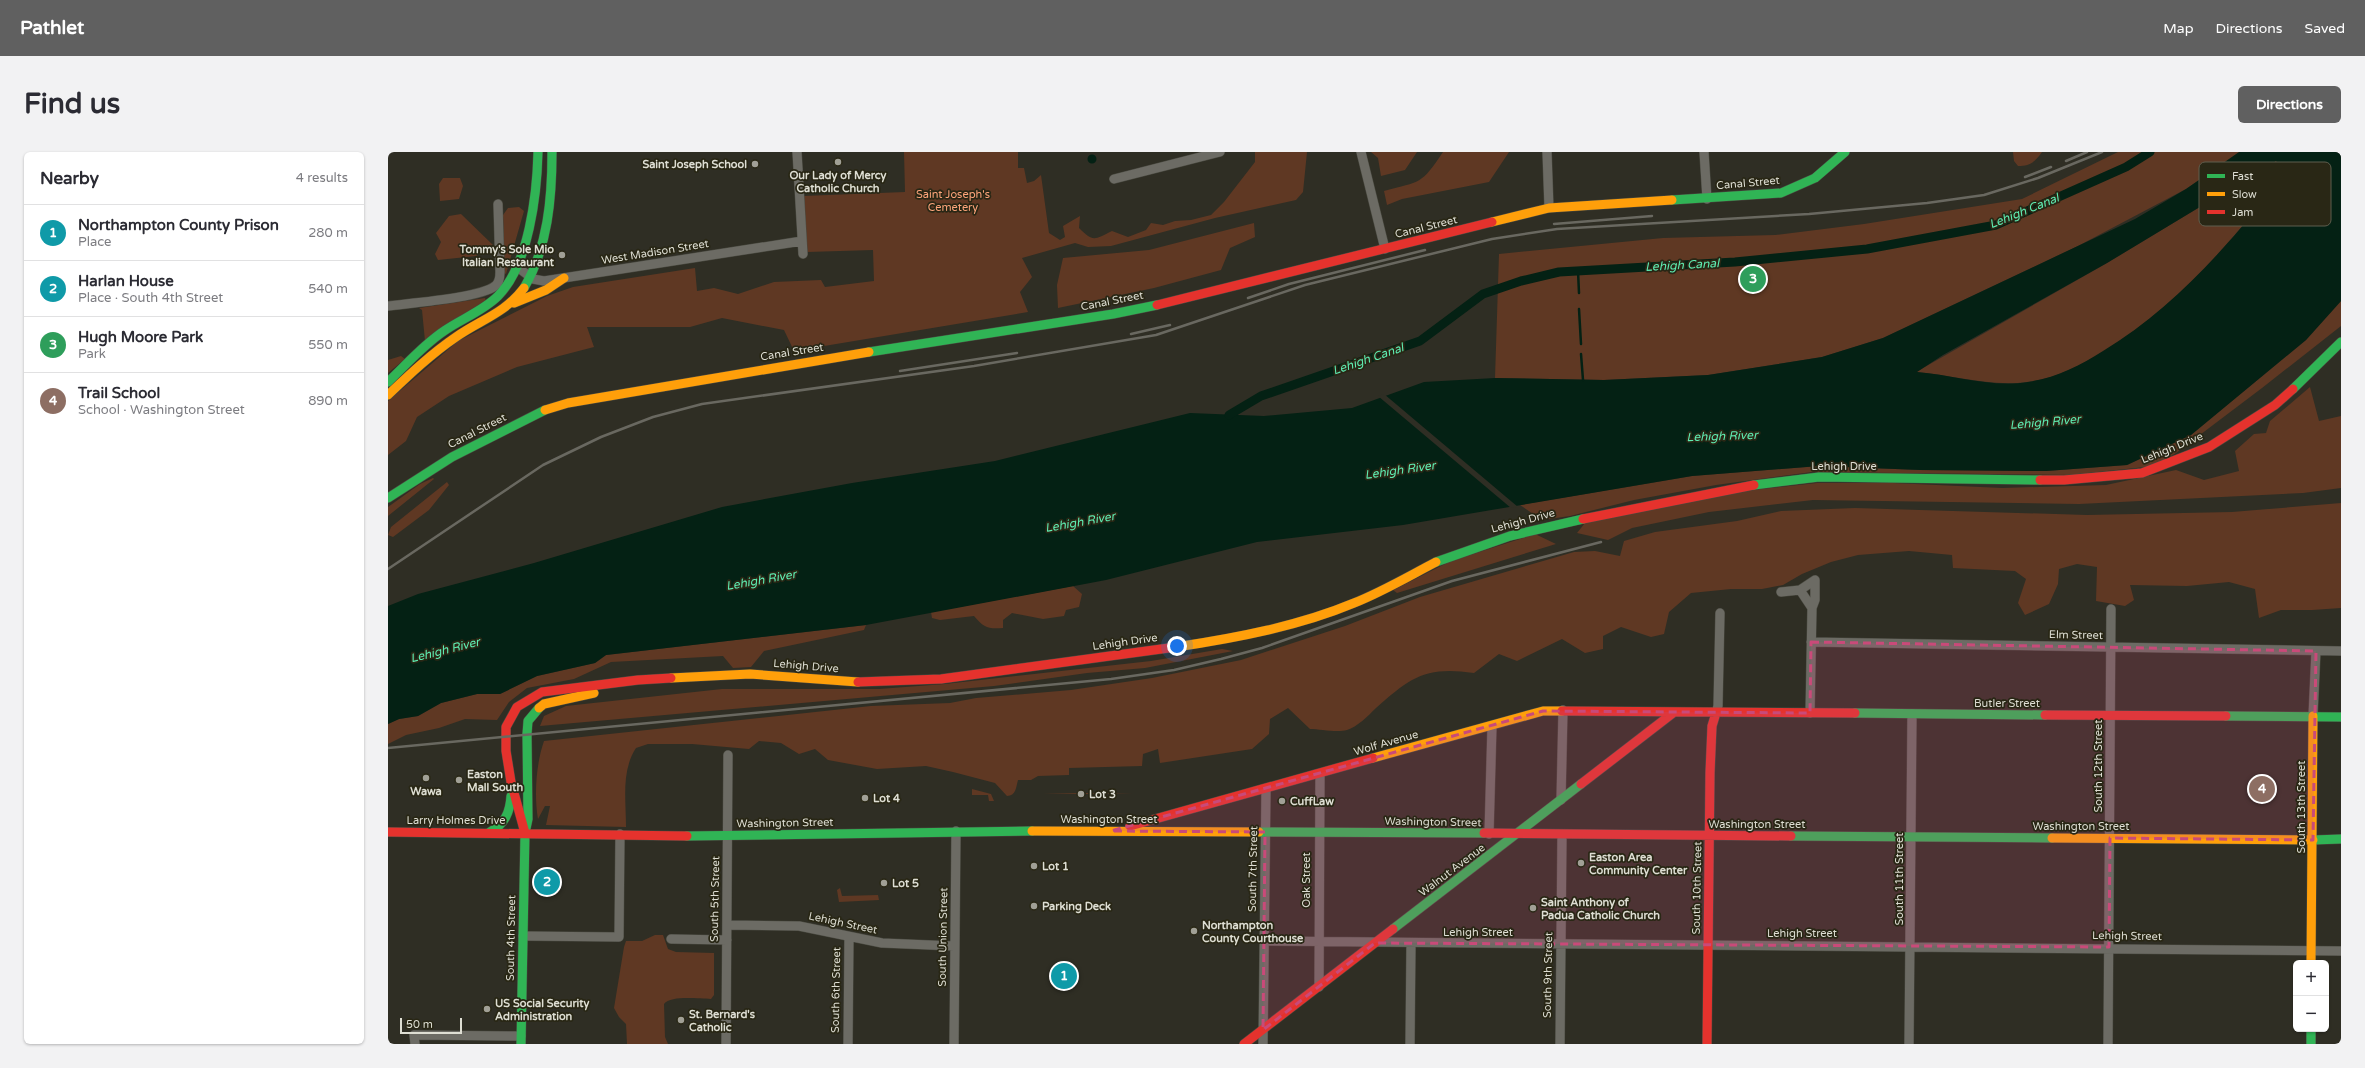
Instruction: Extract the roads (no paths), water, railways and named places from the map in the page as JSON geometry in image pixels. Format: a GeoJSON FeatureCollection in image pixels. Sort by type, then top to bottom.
{"type":"FeatureCollection","features":[{"type":"Feature","properties":{"kind":"street"},"geometry":{"type":"LineString","coordinates":[[388,382],[442,332],[494,300],[504,290],[516,266],[536,190],[538,152]]}},
{"type":"Feature","properties":{"kind":"street"},"geometry":{"type":"LineString","coordinates":[[510,305],[521,294],[531,277],[539,254],[552,194],[552,152]]}},
{"type":"Feature","properties":{"kind":"street"},"geometry":{"type":"LineString","coordinates":[[797,152],[803,254]]}},
{"type":"Feature","properties":{"kind":"street"},"geometry":{"type":"LineString","coordinates":[[1114,179],[1202,154],[1220,152]]}},
{"type":"Feature","properties":{"kind":"street"},"geometry":{"type":"LineString","coordinates":[[1361,152],[1385,249]]}},
{"type":"Feature","properties":{"kind":"street"},"geometry":{"type":"LineString","coordinates":[[1546,152],[1549,208]]}},
{"type":"Feature","properties":{"kind":"street"},"geometry":{"type":"LineString","coordinates":[[1704,152],[1707,199]]}},
{"type":"Feature","properties":{"kind":"street","name":"Canal Street"},"geometry":{"type":"LineString","coordinates":[[388,498],[452,457],[540,412],[568,403],[772,367],[1113,314],[1210,293],[1549,208],[1774,195],[1791,190],[1815,178],[1845,152]]}},
{"type":"Feature","properties":{"kind":"street"},"geometry":{"type":"LineString","coordinates":[[388,306],[479,293],[495,286],[499,281],[500,272],[498,204]]}},
{"type":"Feature","properties":{"kind":"street","name":"West Madison Street"},"geometry":{"type":"LineString","coordinates":[[516,266],[531,277],[542,281],[802,241]]}},
{"type":"Feature","properties":{"kind":"street"},"geometry":{"type":"LineString","coordinates":[[388,395],[461,333],[510,305],[546,290],[564,278]]}},
{"type":"Feature","properties":{"kind":"street","name":"Lehigh Drive"},"geometry":{"type":"LineString","coordinates":[[525,833],[511,782],[506,751],[506,727],[517,707],[526,700],[552,690],[638,680],[686,679],[750,674],[780,675],[827,681],[879,682],[941,679],[1181,646],[1258,632],[1328,613],[1355,603],[1445,558],[1510,536],[1721,490],[1770,482],[1819,477],[2064,480],[2142,473],[2209,447],[2274,404],[2339,346]]}},
{"type":"Feature","properties":{"kind":"street"},"geometry":{"type":"LineString","coordinates":[[1781,592],[1800,590],[1815,580],[1815,600],[1812,608],[1810,713]]}},
{"type":"Feature","properties":{"kind":"street"},"geometry":{"type":"LineString","coordinates":[[1800,590],[1812,608]]}},
{"type":"Feature","properties":{"kind":"street","name":"South 12th Street"},"geometry":{"type":"LineString","coordinates":[[2108,1044],[2111,609]]}},
{"type":"Feature","properties":{"kind":"street","name":"South 10th Street"},"geometry":{"type":"LineString","coordinates":[[1707,1044],[1712,726],[1718,706],[1720,613]]}},
{"type":"Feature","properties":{"kind":"street","name":"Elm Street"},"geometry":{"type":"LineString","coordinates":[[1811,642],[2341,651]]}},
{"type":"Feature","properties":{"kind":"street","name":"South 13th Street"},"geometry":{"type":"LineString","coordinates":[[2311,960],[2316,651]]}},
{"type":"Feature","properties":{"kind":"street","name":"Lehigh Drive"},"geometry":{"type":"LineString","coordinates":[[525,833],[528,819],[527,726],[537,708],[557,700],[686,679]]}},
{"type":"Feature","properties":{"kind":"street"},"geometry":{"type":"LineString","coordinates":[[1561,800],[1563,710]]}},
{"type":"Feature","properties":{"kind":"street","name":"Wolf Avenue"},"geometry":{"type":"LineString","coordinates":[[1111,831],[1266,790],[1543,712],[1563,710],[1673,712]]}},
{"type":"Feature","properties":{"kind":"street","name":"Butler Street"},"geometry":{"type":"LineString","coordinates":[[1673,712],[2341,717]]}},
{"type":"Feature","properties":{"kind":"street","name":"Walnut Avenue"},"geometry":{"type":"LineString","coordinates":[[1244,1044],[1518,834],[1673,712]]}},
{"type":"Feature","properties":{"kind":"street","name":"South 11th Street"},"geometry":{"type":"LineString","coordinates":[[1909,1044],[1912,714]]}},
{"type":"Feature","properties":{"kind":"street"},"geometry":{"type":"LineString","coordinates":[[1489,834],[1492,726]]}},
{"type":"Feature","properties":{"kind":"street","name":"South 5th Street"},"geometry":{"type":"LineString","coordinates":[[726,1044],[728,754]]}},
{"type":"Feature","properties":{"kind":"street","name":"Oak Street"},"geometry":{"type":"LineString","coordinates":[[1319,987],[1320,774]]}},
{"type":"Feature","properties":{"kind":"street"},"geometry":{"type":"LineString","coordinates":[[490,832],[502,826],[506,821],[510,806],[511,782]]}},
{"type":"Feature","properties":{"kind":"street","name":"South 7th Street"},"geometry":{"type":"LineString","coordinates":[[1263,1044],[1266,790]]}},
{"type":"Feature","properties":{"kind":"street"},"geometry":{"type":"LineString","coordinates":[[1177,831],[1176,817],[1179,813]]}},
{"type":"Feature","properties":{"kind":"street","name":"Washington Street"},"geometry":{"type":"LineString","coordinates":[[525,833],[728,836],[956,831],[1177,831],[1562,835],[2341,839]]}},
{"type":"Feature","properties":{"kind":"street","name":"South Union Street"},"geometry":{"type":"LineString","coordinates":[[954,1044],[956,831]]}},
{"type":"Feature","properties":{"kind":"street","name":"Larry Holmes Drive"},"geometry":{"type":"LineString","coordinates":[[388,832],[525,833]]}},
{"type":"Feature","properties":{"kind":"street","name":"South 4th Street"},"geometry":{"type":"LineString","coordinates":[[521,1040],[525,833]]}},
{"type":"Feature","properties":{"kind":"street"},"geometry":{"type":"LineString","coordinates":[[523,936],[619,937],[620,834]]}},
{"type":"Feature","properties":{"kind":"street","name":"South 9th Street"},"geometry":{"type":"LineString","coordinates":[[1560,1044],[1562,835]]}},
{"type":"Feature","properties":{"kind":"street","name":"Lehigh Street"},"geometry":{"type":"LineString","coordinates":[[727,925],[799,926],[849,937],[903,945],[954,946]]}},
{"type":"Feature","properties":{"kind":"street","name":"South 6th Street"},"geometry":{"type":"LineString","coordinates":[[848,1044],[849,937]]}},
{"type":"Feature","properties":{"kind":"street"},"geometry":{"type":"LineString","coordinates":[[671,939],[727,940]]}},
{"type":"Feature","properties":{"kind":"street","name":"Lehigh Street"},"geometry":{"type":"LineString","coordinates":[[1264,941],[1411,944],[2109,947],[2341,951]]}},
{"type":"Feature","properties":{"kind":"street"},"geometry":{"type":"LineString","coordinates":[[1410,1044],[1411,944]]}},
{"type":"Feature","properties":{"kind":"street"},"geometry":{"type":"LineString","coordinates":[[2311,1032],[2311,1044]]}},
{"type":"Feature","properties":{"kind":"street"},"geometry":{"type":"LineString","coordinates":[[414,1039],[521,1040]]}},
{"type":"Feature","properties":{"kind":"water","name":"Lehigh River"},"geometry":{"type":"Polygon","coordinates":[[[2239,152],[2341,152],[2341,301],[2306,340],[2191,435],[2127,465],[2046,471],[1921,470],[1819,466],[1692,476],[1403,525],[1257,542],[1106,580],[866,625],[606,655],[595,663],[537,676],[500,694],[477,694],[441,703],[418,716],[399,719],[388,724],[388,606],[418,594],[534,563],[722,507],[852,483],[995,461],[1190,413],[1264,416],[1352,408],[1424,382],[1495,378],[1604,380],[1708,375],[1822,357],[1883,338],[2135,219],[2199,180],[2199,207],[2107,263],[1943,355],[1917,372],[1986,382],[2014,383],[2048,378],[2085,362],[2130,333],[2155,314],[2202,270],[2242,226],[2331,226],[2331,162],[2225,162],[2239,152]]]}},
{"type":"Feature","properties":{"kind":"water"},"geometry":{"type":"Polygon","coordinates":[[[1090,155],[1094,155],[1096,159],[1094,163],[1090,163],[1088,161],[1088,157],[1090,155]]]}},
{"type":"Feature","properties":{"kind":"waterway","name":"Lehigh Canal"},"geometry":{"type":"LineString","coordinates":[[1229,415],[1261,396],[1420,341],[1483,294],[1521,281],[1559,272],[1735,262],[1867,249],[1996,225],[2126,167],[2150,152]]}},
{"type":"Feature","properties":{"kind":"waterway"},"geometry":{"type":"LineString","coordinates":[[1578,271],[1579,293]]}},
{"type":"Feature","properties":{"kind":"waterway"},"geometry":{"type":"LineString","coordinates":[[1579,309],[1581,344]]}},
{"type":"Feature","properties":{"kind":"waterway"},"geometry":{"type":"LineString","coordinates":[[1581,354],[1583,380]]}},
{"type":"Feature","properties":{"kind":"railway"},"geometry":{"type":"LineString","coordinates":[[2066,161],[2087,152]]}},
{"type":"Feature","properties":{"kind":"railway"},"geometry":{"type":"LineString","coordinates":[[388,569],[543,465],[601,437],[653,417],[702,404],[974,366],[1156,335],[1305,285],[1492,239],[1557,229],[1809,214],[1927,203],[1984,195],[2038,178],[2102,152]]}},
{"type":"Feature","properties":{"kind":"railway"},"geometry":{"type":"LineString","coordinates":[[2025,177],[2051,167]]}},
{"type":"Feature","properties":{"kind":"railway"},"geometry":{"type":"LineString","coordinates":[[1554,224],[1652,216]]}},
{"type":"Feature","properties":{"kind":"railway"},"geometry":{"type":"LineString","coordinates":[[1248,298],[1289,284],[1425,250]]}},
{"type":"Feature","properties":{"kind":"railway"},"geometry":{"type":"LineString","coordinates":[[1131,334],[1170,325]]}},
{"type":"Feature","properties":{"kind":"railway"},"geometry":{"type":"LineString","coordinates":[[900,371],[1017,353]]}},
{"type":"Feature","properties":{"kind":"railway"},"geometry":{"type":"LineString","coordinates":[[388,748],[1111,679],[1174,670],[1262,648],[1452,581],[1601,542]]}},
{"type":"Feature","properties":{"kind":"place","name":"Our Lady of Mercy Catholic Church"},"geometry":{"type":"Point","coordinates":[838,162]}},
{"type":"Feature","properties":{"kind":"place","name":"Saint Joseph School"},"geometry":{"type":"Point","coordinates":[755,164]}},
{"type":"Feature","properties":{"kind":"place","name":"Tommy's Sole Mio Italian Restaurant"},"geometry":{"type":"Point","coordinates":[562,255]}},
{"type":"Feature","properties":{"kind":"place","name":"Hugh Moore Park"},"geometry":{"type":"Point","coordinates":[1753,279]}},
{"type":"Feature","properties":{"kind":"place","name":"Wawa"},"geometry":{"type":"Point","coordinates":[426,778]}},
{"type":"Feature","properties":{"kind":"place","name":"Easton Mall South"},"geometry":{"type":"Point","coordinates":[459,780]}},
{"type":"Feature","properties":{"kind":"place","name":"Trail School"},"geometry":{"type":"Point","coordinates":[2262,789]}},
{"type":"Feature","properties":{"kind":"place","name":"Lot 3"},"geometry":{"type":"Point","coordinates":[1081,794]}},
{"type":"Feature","properties":{"kind":"place","name":"Lot 4"},"geometry":{"type":"Point","coordinates":[865,798]}},
{"type":"Feature","properties":{"kind":"place","name":"CuffLaw"},"geometry":{"type":"Point","coordinates":[1282,801]}},
{"type":"Feature","properties":{"kind":"place","name":"Easton Area Community Center"},"geometry":{"type":"Point","coordinates":[1581,863]}},
{"type":"Feature","properties":{"kind":"place","name":"Lot 1"},"geometry":{"type":"Point","coordinates":[1034,866]}},
{"type":"Feature","properties":{"kind":"place","name":"Harlan House"},"geometry":{"type":"Point","coordinates":[547,882]}},
{"type":"Feature","properties":{"kind":"place","name":"Lot 5"},"geometry":{"type":"Point","coordinates":[884,883]}},
{"type":"Feature","properties":{"kind":"place","name":"Parking Deck"},"geometry":{"type":"Point","coordinates":[1034,906]}},
{"type":"Feature","properties":{"kind":"place","name":"Saint Anthony of Padua Catholic Church"},"geometry":{"type":"Point","coordinates":[1533,908]}},
{"type":"Feature","properties":{"kind":"place","name":"Northampton County Courthouse"},"geometry":{"type":"Point","coordinates":[1194,931]}},
{"type":"Feature","properties":{"kind":"place","name":"Northampton County Prison"},"geometry":{"type":"Point","coordinates":[1064,976]}},
{"type":"Feature","properties":{"kind":"place","name":"US Social Security Administration"},"geometry":{"type":"Point","coordinates":[487,1009]}},
{"type":"Feature","properties":{"kind":"place","name":"St. Bernard's Catholic"},"geometry":{"type":"Point","coordinates":[681,1020]}},
{"type":"Feature","properties":{"kind":"park label","name":"Saint Joseph's Cemetery"},"geometry":{"type":"Point","coordinates":[953,200]}}]}
